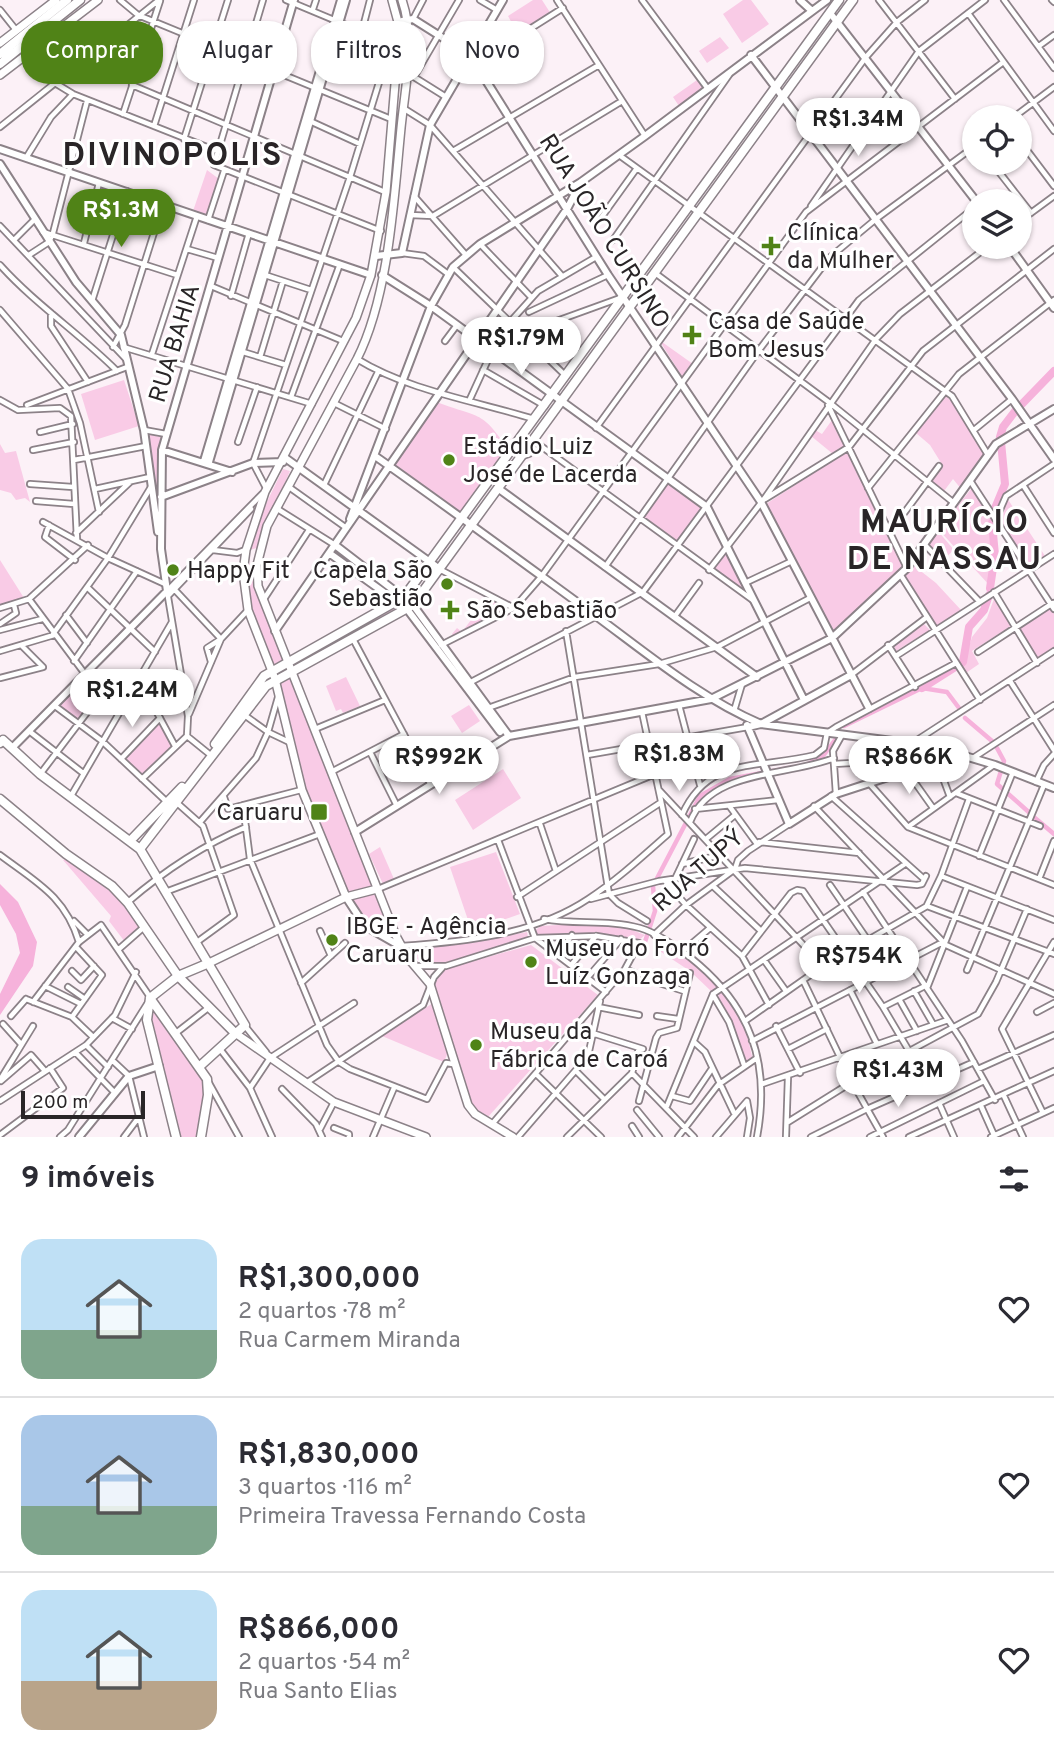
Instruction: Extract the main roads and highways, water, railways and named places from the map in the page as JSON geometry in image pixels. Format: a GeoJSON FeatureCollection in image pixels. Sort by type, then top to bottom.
{"type":"FeatureCollection","features":[{"type":"Feature","properties":{"kind":"main road"},"geometry":{"type":"LineString","coordinates":[[0,43],[56,0]]}},
{"type":"Feature","properties":{"kind":"main road"},"geometry":{"type":"LineString","coordinates":[[0,54],[67,0]]}},
{"type":"Feature","properties":{"kind":"main road"},"geometry":{"type":"LineString","coordinates":[[0,64],[80,0]]}},
{"type":"Feature","properties":{"kind":"main road"},"geometry":{"type":"LineString","coordinates":[[0,75],[98,0]]}},
{"type":"Feature","properties":{"kind":"main road"},"geometry":{"type":"LineString","coordinates":[[346,897],[302,790],[275,679],[248,610],[243,562],[266,490],[356,318],[372,275],[386,192],[398,22],[392,0]]}},
{"type":"Feature","properties":{"kind":"main road"},"geometry":{"type":"LineString","coordinates":[[402,0],[410,19],[410,75],[403,108],[386,256],[368,332],[357,359],[275,507],[257,565],[258,586],[400,946],[426,976],[468,1105],[516,1137]]}},
{"type":"Feature","properties":{"kind":"main road"},"geometry":{"type":"LineString","coordinates":[[140,849],[257,682],[272,670],[290,667],[352,639],[410,607],[473,525],[853,0]]}},
{"type":"Feature","properties":{"kind":"main road"},"geometry":{"type":"LineString","coordinates":[[130,841],[173,803],[243,714],[275,679],[401,599],[431,564],[830,13],[833,1]]}},
{"type":"Feature","properties":{"kind":"main road"},"geometry":{"type":"LineString","coordinates":[[246,550],[261,549]]}},
{"type":"Feature","properties":{"kind":"main road"},"geometry":{"type":"LineString","coordinates":[[243,562],[253,560],[257,565]]}},
{"type":"Feature","properties":{"kind":"main road"},"geometry":{"type":"LineString","coordinates":[[1,741],[40,774],[140,849],[159,876],[245,1025],[199,1067]]}},
{"type":"Feature","properties":{"kind":"main road"},"geometry":{"type":"LineString","coordinates":[[0,799],[66,854],[112,886],[128,903],[178,976],[235,1033],[334,1102],[426,1137]]}},
{"type":"Feature","properties":{"kind":"main road"},"geometry":{"type":"LineString","coordinates":[[176,1137],[147,1020],[150,999],[178,976],[346,897],[377,889]]}},
{"type":"Feature","properties":{"kind":"main road"},"geometry":{"type":"LineString","coordinates":[[150,999],[207,1079],[208,1095],[201,1137]]}},
{"type":"Feature","properties":{"kind":"waterway"},"geometry":{"type":"LineString","coordinates":[[1022,404],[1054,371]]}},
{"type":"Feature","properties":{"kind":"waterway"},"geometry":{"type":"LineString","coordinates":[[1000,437],[1003,427],[1016,410]]}},
{"type":"Feature","properties":{"kind":"waterway"},"geometry":{"type":"LineString","coordinates":[[993,513],[1005,484],[1001,442]]}},
{"type":"Feature","properties":{"kind":"waterway"},"geometry":{"type":"LineString","coordinates":[[990,588],[995,555],[992,523]]}},
{"type":"Feature","properties":{"kind":"waterway"},"geometry":{"type":"LineString","coordinates":[[922,688],[963,662],[969,627],[984,610],[989,595]]}},
{"type":"Feature","properties":{"kind":"waterway"},"geometry":{"type":"LineString","coordinates":[[844,726],[922,688],[947,692],[962,712]]}},
{"type":"Feature","properties":{"kind":"waterway"},"geometry":{"type":"LineString","coordinates":[[965,718],[992,741]]}},
{"type":"Feature","properties":{"kind":"waterway"},"geometry":{"type":"LineString","coordinates":[[808,764],[823,756],[835,740]]}},
{"type":"Feature","properties":{"kind":"waterway"},"geometry":{"type":"LineString","coordinates":[[997,748],[1004,761],[997,784],[1032,815]]}},
{"type":"Feature","properties":{"kind":"waterway"},"geometry":{"type":"LineString","coordinates":[[643,948],[655,911],[653,886],[700,796],[730,779],[789,768]]}},
{"type":"Feature","properties":{"kind":"waterway"},"geometry":{"type":"LineString","coordinates":[[1035,818],[1054,834]]}},
{"type":"Feature","properties":{"kind":"place","name":"Clínica da Mulher"},"geometry":{"type":"Point","coordinates":[771,246]}},
{"type":"Feature","properties":{"kind":"place","name":"Casa de Saúde Bom Jesus"},"geometry":{"type":"Point","coordinates":[692,335]}},
{"type":"Feature","properties":{"kind":"place","name":"Estádio Luiz José de Lacerda"},"geometry":{"type":"Point","coordinates":[449,460]}},
{"type":"Feature","properties":{"kind":"place","name":"Happy Fit"},"geometry":{"type":"Point","coordinates":[173,570]}},
{"type":"Feature","properties":{"kind":"place","name":"Capela São Sebastião"},"geometry":{"type":"Point","coordinates":[447,584]}},
{"type":"Feature","properties":{"kind":"place","name":"São Sebastião"},"geometry":{"type":"Point","coordinates":[450,610]}},
{"type":"Feature","properties":{"kind":"place","name":"Caruaru"},"geometry":{"type":"Point","coordinates":[319,812]}},
{"type":"Feature","properties":{"kind":"place","name":"IBGE - Agência Caruaru"},"geometry":{"type":"Point","coordinates":[332,940]}},
{"type":"Feature","properties":{"kind":"place","name":"Museu do Forró Luíz Gonzaga"},"geometry":{"type":"Point","coordinates":[531,962]}},
{"type":"Feature","properties":{"kind":"place","name":"Museu da Fábrica de Caroá"},"geometry":{"type":"Point","coordinates":[476,1045]}},
{"type":"Feature","properties":{"kind":"district","name":"DIVINOPOLIS"},"geometry":{"type":"Point","coordinates":[173,154]}},
{"type":"Feature","properties":{"kind":"district","name":"MAURÍCIO DE NASSAU"},"geometry":{"type":"Point","coordinates":[945,540]}}]}
